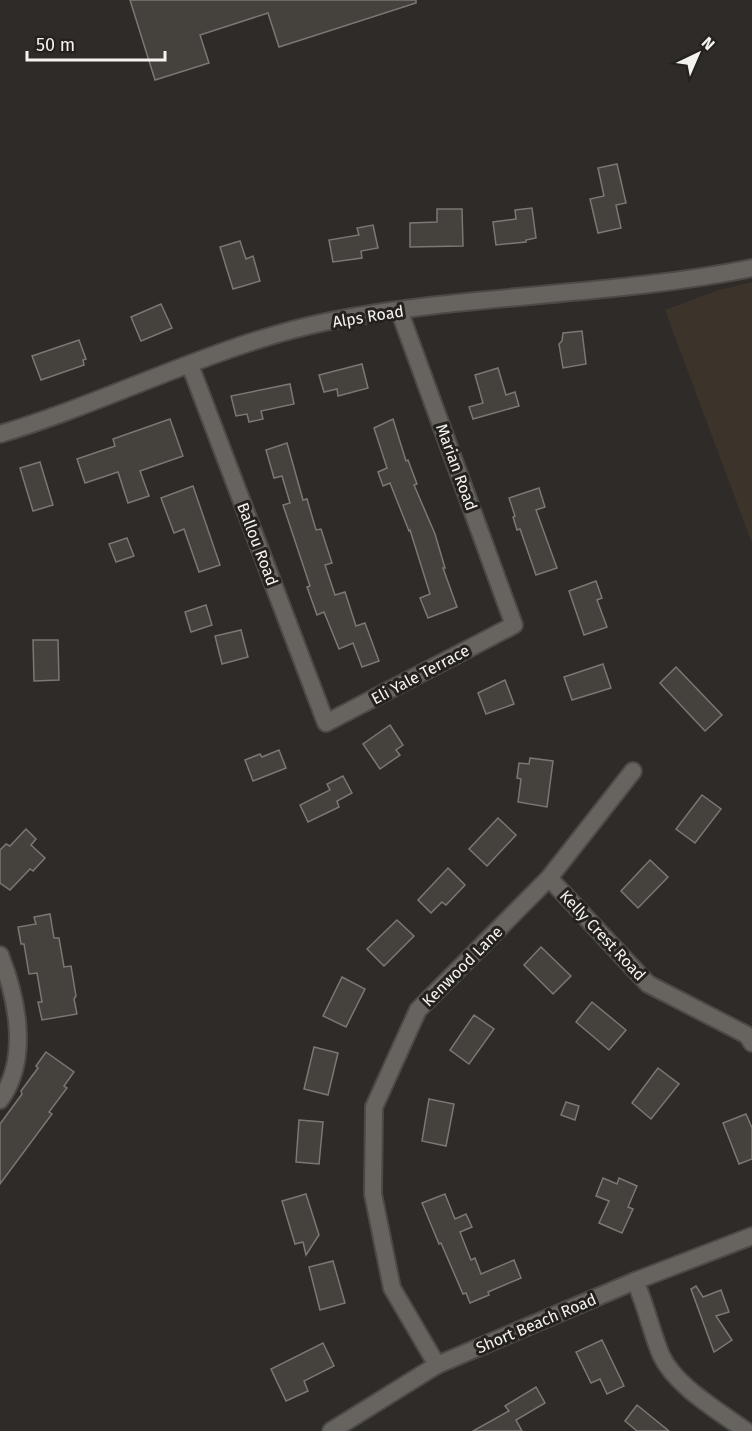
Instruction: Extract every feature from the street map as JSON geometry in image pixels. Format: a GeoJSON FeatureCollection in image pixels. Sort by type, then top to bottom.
{"type":"FeatureCollection","features":[{"type":"Feature","properties":{"kind":"street","name":"Alps Road"},"geometry":{"type":"LineString","coordinates":[[0,434],[110,396],[259,339],[298,328],[399,310],[638,286],[752,268]]}},
{"type":"Feature","properties":{"kind":"street","name":"Marian Road"},"geometry":{"type":"LineString","coordinates":[[399,310],[514,625]]}},
{"type":"Feature","properties":{"kind":"street","name":"Ballou Road"},"geometry":{"type":"LineString","coordinates":[[190,365],[326,723]]}},
{"type":"Feature","properties":{"kind":"street","name":"Eli Yale Terrace"},"geometry":{"type":"LineString","coordinates":[[326,723],[514,625]]}},
{"type":"Feature","properties":{"kind":"street","name":"Kenwood Lane"},"geometry":{"type":"LineString","coordinates":[[437,1365],[392,1288],[373,1194],[374,1107],[418,1010],[549,878],[633,771]]}},
{"type":"Feature","properties":{"kind":"street","name":"Kelly Crest Road"},"geometry":{"type":"LineString","coordinates":[[549,878],[648,984],[747,1035],[752,1043]]}},
{"type":"Feature","properties":{"kind":"street"},"geometry":{"type":"LineString","coordinates":[[0,955],[15,1003],[17,1028],[17,1054],[12,1076],[0,1100]]}},
{"type":"Feature","properties":{"kind":"street","name":"Short Beach Road"},"geometry":{"type":"LineString","coordinates":[[331,1431],[437,1365],[635,1281],[752,1236]]}},
{"type":"Feature","properties":{"kind":"street"},"geometry":{"type":"LineString","coordinates":[[635,1281],[662,1356],[675,1376],[746,1431]]}},
{"type":"Feature","properties":{"kind":"shaded area"},"geometry":{"type":"Polygon","coordinates":[[[752,282],[752,543],[665,310],[719,290],[752,282]]]}},
{"type":"Feature","properties":{"kind":"building"},"geometry":{"type":"Polygon","coordinates":[[[130,0],[416,0],[416,3],[279,47],[268,13],[200,35],[209,63],[155,80],[130,0]]]}},
{"type":"Feature","properties":{"kind":"building"},"geometry":{"type":"Polygon","coordinates":[[[617,164],[626,203],[616,205],[621,228],[598,233],[590,199],[604,196],[598,168],[617,164]]]}},
{"type":"Feature","properties":{"kind":"building"},"geometry":{"type":"Polygon","coordinates":[[[532,208],[536,238],[526,240],[526,242],[496,245],[493,222],[516,219],[515,210],[532,208]]]}},
{"type":"Feature","properties":{"kind":"building"},"geometry":{"type":"Polygon","coordinates":[[[437,209],[462,209],[463,246],[410,247],[410,223],[437,222],[437,209]]]}},
{"type":"Feature","properties":{"kind":"building"},"geometry":{"type":"Polygon","coordinates":[[[373,225],[378,248],[361,251],[362,258],[333,262],[329,240],[359,235],[357,228],[373,225]]]}},
{"type":"Feature","properties":{"kind":"building"},"geometry":{"type":"Polygon","coordinates":[[[240,241],[246,259],[253,256],[260,281],[233,289],[220,247],[240,241]]]}},
{"type":"Feature","properties":{"kind":"building"},"geometry":{"type":"Polygon","coordinates":[[[161,304],[172,328],[141,341],[131,317],[161,304]]]}},
{"type":"Feature","properties":{"kind":"building"},"geometry":{"type":"Polygon","coordinates":[[[582,331],[586,364],[563,368],[559,344],[563,333],[582,331]]]}},
{"type":"Feature","properties":{"kind":"building"},"geometry":{"type":"Polygon","coordinates":[[[79,340],[86,359],[83,360],[84,365],[41,380],[32,356],[79,340]]]}},
{"type":"Feature","properties":{"kind":"building"},"geometry":{"type":"Polygon","coordinates":[[[362,364],[368,388],[338,396],[337,389],[324,392],[319,375],[362,364]]]}},
{"type":"Feature","properties":{"kind":"building"},"geometry":{"type":"Polygon","coordinates":[[[498,368],[506,395],[515,392],[519,406],[473,419],[469,407],[483,403],[475,375],[498,368]]]}},
{"type":"Feature","properties":{"kind":"building"},"geometry":{"type":"Polygon","coordinates":[[[290,384],[294,404],[261,411],[263,419],[249,422],[247,414],[236,416],[231,396],[290,384]]]}},
{"type":"Feature","properties":{"kind":"building"},"geometry":{"type":"Polygon","coordinates":[[[170,419],[183,456],[140,471],[149,496],[128,503],[118,472],[85,483],[77,459],[115,446],[113,439],[170,419]]]}},
{"type":"Feature","properties":{"kind":"building"},"geometry":{"type":"Polygon","coordinates":[[[393,419],[406,461],[408,460],[417,484],[414,485],[435,534],[445,568],[443,568],[457,607],[428,618],[420,598],[430,594],[410,530],[390,483],[383,486],[378,472],[387,468],[374,428],[393,419]]]}},
{"type":"Feature","properties":{"kind":"building"},"geometry":{"type":"Polygon","coordinates":[[[287,443],[303,500],[307,499],[316,530],[321,529],[332,563],[325,565],[335,595],[345,592],[356,626],[365,623],[379,661],[362,667],[353,643],[339,649],[324,612],[317,615],[307,587],[310,586],[283,505],[290,503],[282,476],[274,478],[266,450],[287,443]]]}},
{"type":"Feature","properties":{"kind":"building"},"geometry":{"type":"Polygon","coordinates":[[[40,462],[53,505],[33,511],[20,468],[40,462]]]}},
{"type":"Feature","properties":{"kind":"building"},"geometry":{"type":"Polygon","coordinates":[[[193,486],[220,565],[199,572],[184,529],[174,533],[161,498],[193,486]]]}},
{"type":"Feature","properties":{"kind":"building"},"geometry":{"type":"Polygon","coordinates":[[[539,488],[545,507],[536,510],[557,568],[536,575],[520,529],[517,530],[509,498],[539,488]]]}},
{"type":"Feature","properties":{"kind":"building"},"geometry":{"type":"Polygon","coordinates":[[[127,538],[134,556],[116,562],[109,544],[127,538]]]}},
{"type":"Feature","properties":{"kind":"building"},"geometry":{"type":"Polygon","coordinates":[[[596,581],[602,598],[597,600],[607,627],[584,635],[569,591],[596,581]]]}},
{"type":"Feature","properties":{"kind":"building"},"geometry":{"type":"Polygon","coordinates":[[[206,605],[212,625],[191,632],[185,612],[206,605]]]}},
{"type":"Feature","properties":{"kind":"building"},"geometry":{"type":"Polygon","coordinates":[[[241,630],[248,657],[222,664],[215,636],[241,630]]]}},
{"type":"Feature","properties":{"kind":"building"},"geometry":{"type":"Polygon","coordinates":[[[33,640],[58,640],[59,680],[34,681],[33,640]]]}},
{"type":"Feature","properties":{"kind":"building"},"geometry":{"type":"Polygon","coordinates":[[[603,664],[611,688],[572,700],[564,677],[603,664]]]}},
{"type":"Feature","properties":{"kind":"building"},"geometry":{"type":"Polygon","coordinates":[[[676,667],[722,715],[705,731],[660,683],[676,667]]]}},
{"type":"Feature","properties":{"kind":"building"},"geometry":{"type":"Polygon","coordinates":[[[505,680],[514,704],[486,714],[478,693],[505,680]]]}},
{"type":"Feature","properties":{"kind":"building"},"geometry":{"type":"Polygon","coordinates":[[[390,725],[403,745],[396,750],[400,755],[380,769],[363,744],[390,725]]]}},
{"type":"Feature","properties":{"kind":"building"},"geometry":{"type":"Polygon","coordinates":[[[279,750],[286,768],[253,781],[245,760],[260,754],[262,757],[279,750]]]}},
{"type":"Feature","properties":{"kind":"building"},"geometry":{"type":"Polygon","coordinates":[[[530,758],[553,761],[547,807],[518,802],[521,779],[517,778],[519,763],[529,764],[530,758]]]}},
{"type":"Feature","properties":{"kind":"building"},"geometry":{"type":"Polygon","coordinates":[[[343,776],[352,793],[337,801],[339,807],[308,822],[300,805],[330,790],[327,784],[343,776]]]}},
{"type":"Feature","properties":{"kind":"building"},"geometry":{"type":"Polygon","coordinates":[[[702,795],[721,809],[695,843],[676,829],[702,795]]]}},
{"type":"Feature","properties":{"kind":"building"},"geometry":{"type":"Polygon","coordinates":[[[498,818],[516,835],[487,866],[469,849],[498,818]]]}},
{"type":"Feature","properties":{"kind":"building"},"geometry":{"type":"Polygon","coordinates":[[[26,829],[36,839],[31,845],[45,858],[33,871],[30,869],[10,890],[0,883],[0,850],[6,844],[10,846],[26,829]]]}},
{"type":"Feature","properties":{"kind":"building"},"geometry":{"type":"Polygon","coordinates":[[[650,860],[668,877],[638,908],[621,891],[650,860]]]}},
{"type":"Feature","properties":{"kind":"building"},"geometry":{"type":"Polygon","coordinates":[[[448,868],[465,885],[446,905],[442,902],[431,913],[418,900],[448,868]]]}},
{"type":"Feature","properties":{"kind":"building"},"geometry":{"type":"Polygon","coordinates":[[[50,914],[54,938],[59,938],[64,967],[71,966],[77,1014],[42,1020],[38,1002],[42,1002],[37,973],[29,974],[24,944],[21,944],[18,927],[36,924],[34,917],[50,914]]]}},
{"type":"Feature","properties":{"kind":"building"},"geometry":{"type":"Polygon","coordinates":[[[397,920],[414,936],[384,966],[367,949],[397,920]]]}},
{"type":"Feature","properties":{"kind":"building"},"geometry":{"type":"Polygon","coordinates":[[[541,947],[571,976],[553,994],[524,965],[541,947]]]}},
{"type":"Feature","properties":{"kind":"building"},"geometry":{"type":"Polygon","coordinates":[[[342,977],[365,989],[346,1027],[323,1016],[342,977]]]}},
{"type":"Feature","properties":{"kind":"building"},"geometry":{"type":"Polygon","coordinates":[[[592,1002],[626,1030],[609,1050],[576,1022],[592,1002]]]}},
{"type":"Feature","properties":{"kind":"building"},"geometry":{"type":"Polygon","coordinates":[[[474,1015],[494,1029],[469,1064],[450,1050],[474,1015]]]}},
{"type":"Feature","properties":{"kind":"building"},"geometry":{"type":"Polygon","coordinates":[[[314,1047],[338,1053],[328,1095],[304,1089],[314,1047]]]}},
{"type":"Feature","properties":{"kind":"building"},"geometry":{"type":"Polygon","coordinates":[[[46,1052],[74,1072],[64,1086],[67,1088],[49,1112],[52,1114],[0,1184],[0,1124],[22,1094],[21,1091],[38,1068],[36,1066],[46,1052]]]}},
{"type":"Feature","properties":{"kind":"building"},"geometry":{"type":"Polygon","coordinates":[[[658,1068],[679,1084],[651,1119],[632,1103],[658,1068]]]}},
{"type":"Feature","properties":{"kind":"building"},"geometry":{"type":"Polygon","coordinates":[[[429,1099],[454,1104],[446,1146],[422,1141],[429,1099]]]}},
{"type":"Feature","properties":{"kind":"building"},"geometry":{"type":"Polygon","coordinates":[[[566,1102],[579,1106],[575,1120],[561,1115],[566,1102]]]}},
{"type":"Feature","properties":{"kind":"building"},"geometry":{"type":"Polygon","coordinates":[[[746,1114],[752,1128],[752,1159],[739,1164],[723,1123],[746,1114]]]}},
{"type":"Feature","properties":{"kind":"building"},"geometry":{"type":"Polygon","coordinates":[[[299,1120],[323,1122],[319,1164],[296,1162],[299,1120]]]}},
{"type":"Feature","properties":{"kind":"building"},"geometry":{"type":"Polygon","coordinates":[[[603,1178],[617,1184],[619,1178],[637,1186],[628,1207],[633,1209],[622,1233],[599,1223],[609,1201],[596,1196],[603,1178]]]}},
{"type":"Feature","properties":{"kind":"building"},"geometry":{"type":"Polygon","coordinates":[[[306,1194],[319,1235],[306,1255],[303,1242],[295,1244],[282,1201],[306,1194]]]}},
{"type":"Feature","properties":{"kind":"building"},"geometry":{"type":"Polygon","coordinates":[[[445,1194],[455,1219],[466,1214],[472,1227],[460,1232],[471,1260],[475,1258],[481,1274],[514,1260],[521,1278],[488,1292],[489,1295],[470,1303],[466,1293],[463,1294],[441,1243],[439,1244],[422,1203],[445,1194]]]}},
{"type":"Feature","properties":{"kind":"building"},"geometry":{"type":"Polygon","coordinates":[[[333,1261],[345,1303],[320,1310],[309,1267],[333,1261]]]}},
{"type":"Feature","properties":{"kind":"building"},"geometry":{"type":"Polygon","coordinates":[[[696,1286],[703,1297],[721,1290],[729,1312],[716,1316],[732,1340],[714,1352],[691,1289],[696,1286]]]}},
{"type":"Feature","properties":{"kind":"building"},"geometry":{"type":"Polygon","coordinates":[[[602,1340],[624,1386],[607,1394],[600,1379],[591,1383],[576,1352],[602,1340]]]}},
{"type":"Feature","properties":{"kind":"building"},"geometry":{"type":"Polygon","coordinates":[[[323,1343],[334,1366],[304,1381],[308,1391],[286,1401],[271,1369],[323,1343]]]}},
{"type":"Feature","properties":{"kind":"building"},"geometry":{"type":"Polygon","coordinates":[[[536,1387],[545,1403],[516,1420],[522,1431],[473,1431],[509,1411],[505,1406],[536,1387]]]}},
{"type":"Feature","properties":{"kind":"building"},"geometry":{"type":"Polygon","coordinates":[[[637,1405],[669,1431],[637,1431],[625,1421],[637,1405]]]}}]}
